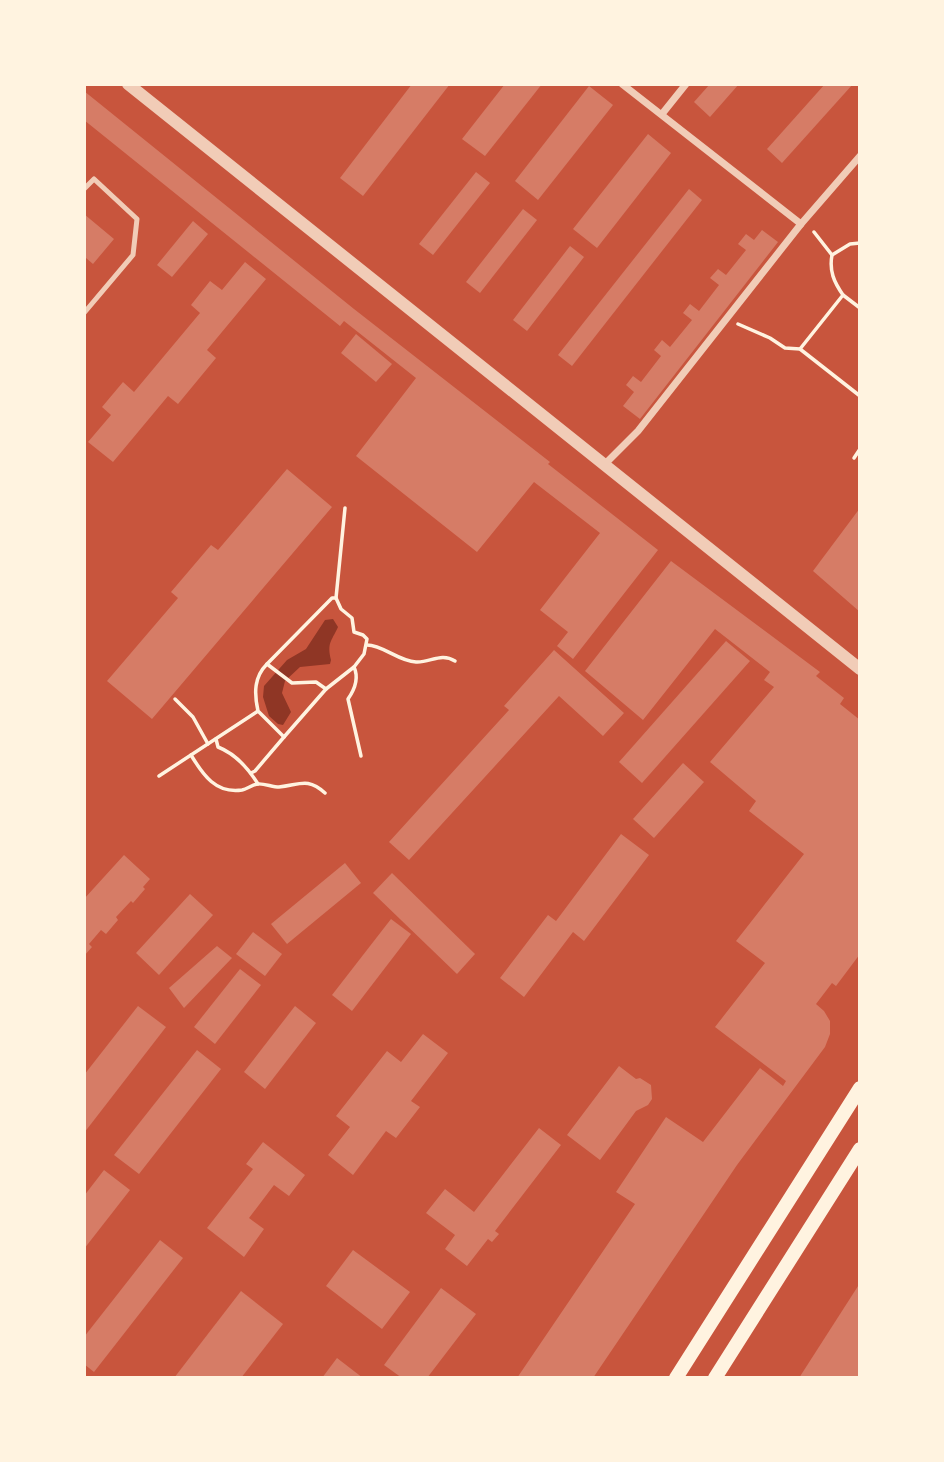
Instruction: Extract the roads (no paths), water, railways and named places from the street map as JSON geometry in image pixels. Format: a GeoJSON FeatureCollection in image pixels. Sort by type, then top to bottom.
{"type":"FeatureCollection","features":[{"type":"Feature","properties":{"kind":"main road"},"geometry":{"type":"LineString","coordinates":[[676,1378],[860,1088]]}},
{"type":"Feature","properties":{"kind":"main road"},"geometry":{"type":"LineString","coordinates":[[715,1378],[860,1149]]}},
{"type":"Feature","properties":{"kind":"street"},"geometry":{"type":"LineString","coordinates":[[128,84],[860,669]]}},
{"type":"Feature","properties":{"kind":"street"},"geometry":{"type":"LineString","coordinates":[[622,84],[801,224]]}},
{"type":"Feature","properties":{"kind":"street"},"geometry":{"type":"LineString","coordinates":[[662,114],[686,84]]}},
{"type":"Feature","properties":{"kind":"street"},"geometry":{"type":"LineString","coordinates":[[605,464],[638,430],[801,224],[860,156]]}},
{"type":"Feature","properties":{"kind":"lane"},"geometry":{"type":"LineString","coordinates":[[84,188],[94,178],[137,219],[133,255],[84,313]]}}]}
